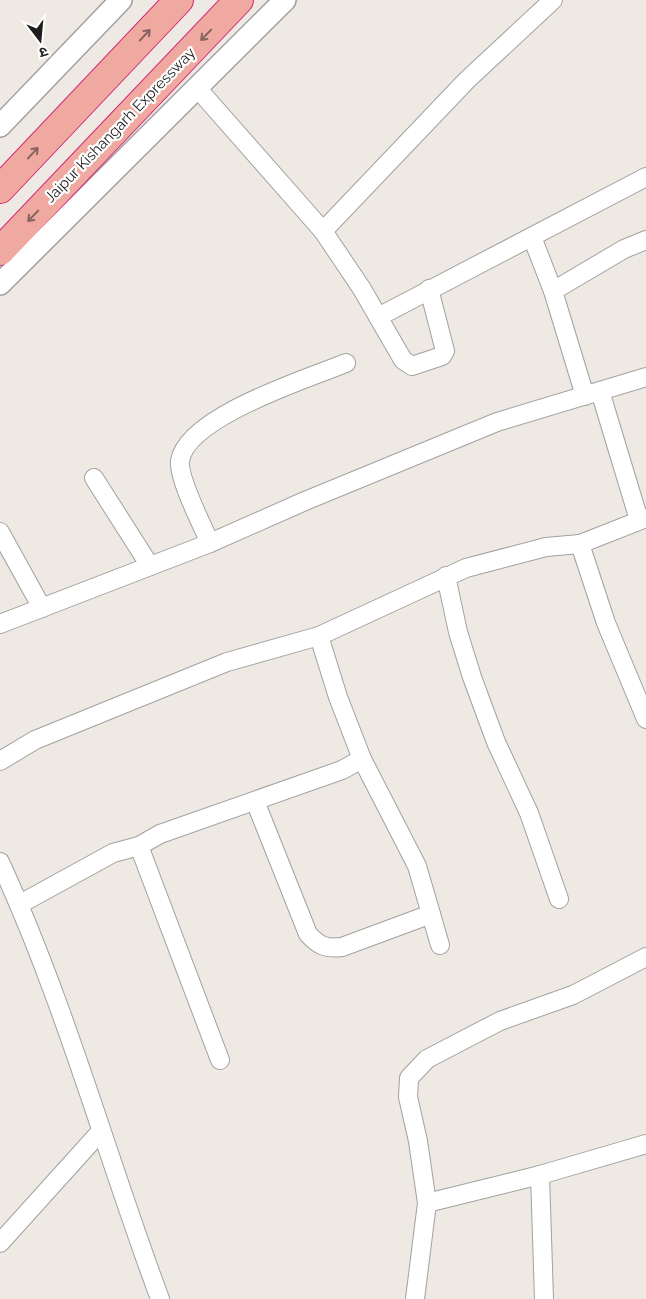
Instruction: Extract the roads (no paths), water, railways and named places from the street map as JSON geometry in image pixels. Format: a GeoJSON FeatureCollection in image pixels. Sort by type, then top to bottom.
{"type":"FeatureCollection","features":[{"type":"Feature","properties":{"kind":"highway"},"geometry":{"type":"LineString","coordinates":[[0,189],[178,0]]}},
{"type":"Feature","properties":{"kind":"highway","name":"Jaipur Kishangarh Expressway"},"geometry":{"type":"LineString","coordinates":[[0,251],[239,0]]}},
{"type":"Feature","properties":{"kind":"street"},"geometry":{"type":"LineString","coordinates":[[0,284],[285,0]]}},
{"type":"Feature","properties":{"kind":"street"},"geometry":{"type":"LineString","coordinates":[[323,231],[467,80],[553,0]]}},
{"type":"Feature","properties":{"kind":"street"},"geometry":{"type":"LineString","coordinates":[[0,126],[117,2]]}},
{"type":"Feature","properties":{"kind":"street"},"geometry":{"type":"LineString","coordinates":[[198,88],[323,231],[406,363],[419,365],[442,356],[445,351],[429,289]]}},
{"type":"Feature","properties":{"kind":"street"},"geometry":{"type":"LineString","coordinates":[[378,317],[646,177]]}},
{"type":"Feature","properties":{"kind":"street"},"geometry":{"type":"LineString","coordinates":[[0,761],[35,740],[227,662],[319,636],[466,568],[546,547],[580,544],[642,519],[532,237]]}},
{"type":"Feature","properties":{"kind":"street"},"geometry":{"type":"LineString","coordinates":[[553,291],[624,249],[646,240]]}},
{"type":"Feature","properties":{"kind":"street"},"geometry":{"type":"LineString","coordinates":[[210,543],[184,483],[180,462],[183,448],[196,434],[237,407],[346,363]]}},
{"type":"Feature","properties":{"kind":"street"},"geometry":{"type":"LineString","coordinates":[[0,624],[210,543],[366,475],[497,422],[646,377]]}},
{"type":"Feature","properties":{"kind":"street"},"geometry":{"type":"LineString","coordinates":[[94,478],[150,566]]}},
{"type":"Feature","properties":{"kind":"street"},"geometry":{"type":"LineString","coordinates":[[0,532],[42,608]]}},
{"type":"Feature","properties":{"kind":"street"},"geometry":{"type":"LineString","coordinates":[[580,544],[606,624],[646,719]]}},
{"type":"Feature","properties":{"kind":"street"},"geometry":{"type":"LineString","coordinates":[[446,576],[458,632],[472,677],[496,742],[529,813],[559,899]]}},
{"type":"Feature","properties":{"kind":"street"},"geometry":{"type":"LineString","coordinates":[[319,636],[338,697],[362,759],[417,866],[440,945]]}},
{"type":"Feature","properties":{"kind":"street"},"geometry":{"type":"LineString","coordinates":[[20,904],[113,852],[139,846],[160,834],[342,770],[362,759]]}},
{"type":"Feature","properties":{"kind":"street"},"geometry":{"type":"LineString","coordinates":[[254,801],[308,934],[318,945],[331,948],[342,947],[431,914]]}},
{"type":"Feature","properties":{"kind":"street"},"geometry":{"type":"LineString","coordinates":[[139,846],[220,1060]]}},
{"type":"Feature","properties":{"kind":"street"},"geometry":{"type":"LineString","coordinates":[[0,862],[20,904],[59,1005],[125,1204],[160,1299]]}},
{"type":"Feature","properties":{"kind":"street"},"geometry":{"type":"LineString","coordinates":[[414,1299],[428,1203],[418,1141],[408,1097],[409,1078],[427,1059],[500,1021],[573,995],[646,957]]}},
{"type":"Feature","properties":{"kind":"street"},"geometry":{"type":"LineString","coordinates":[[0,1244],[101,1131]]}},
{"type":"Feature","properties":{"kind":"street"},"geometry":{"type":"LineString","coordinates":[[428,1203],[540,1175],[646,1144]]}},
{"type":"Feature","properties":{"kind":"street"},"geometry":{"type":"LineString","coordinates":[[540,1175],[544,1299]]}}]}
